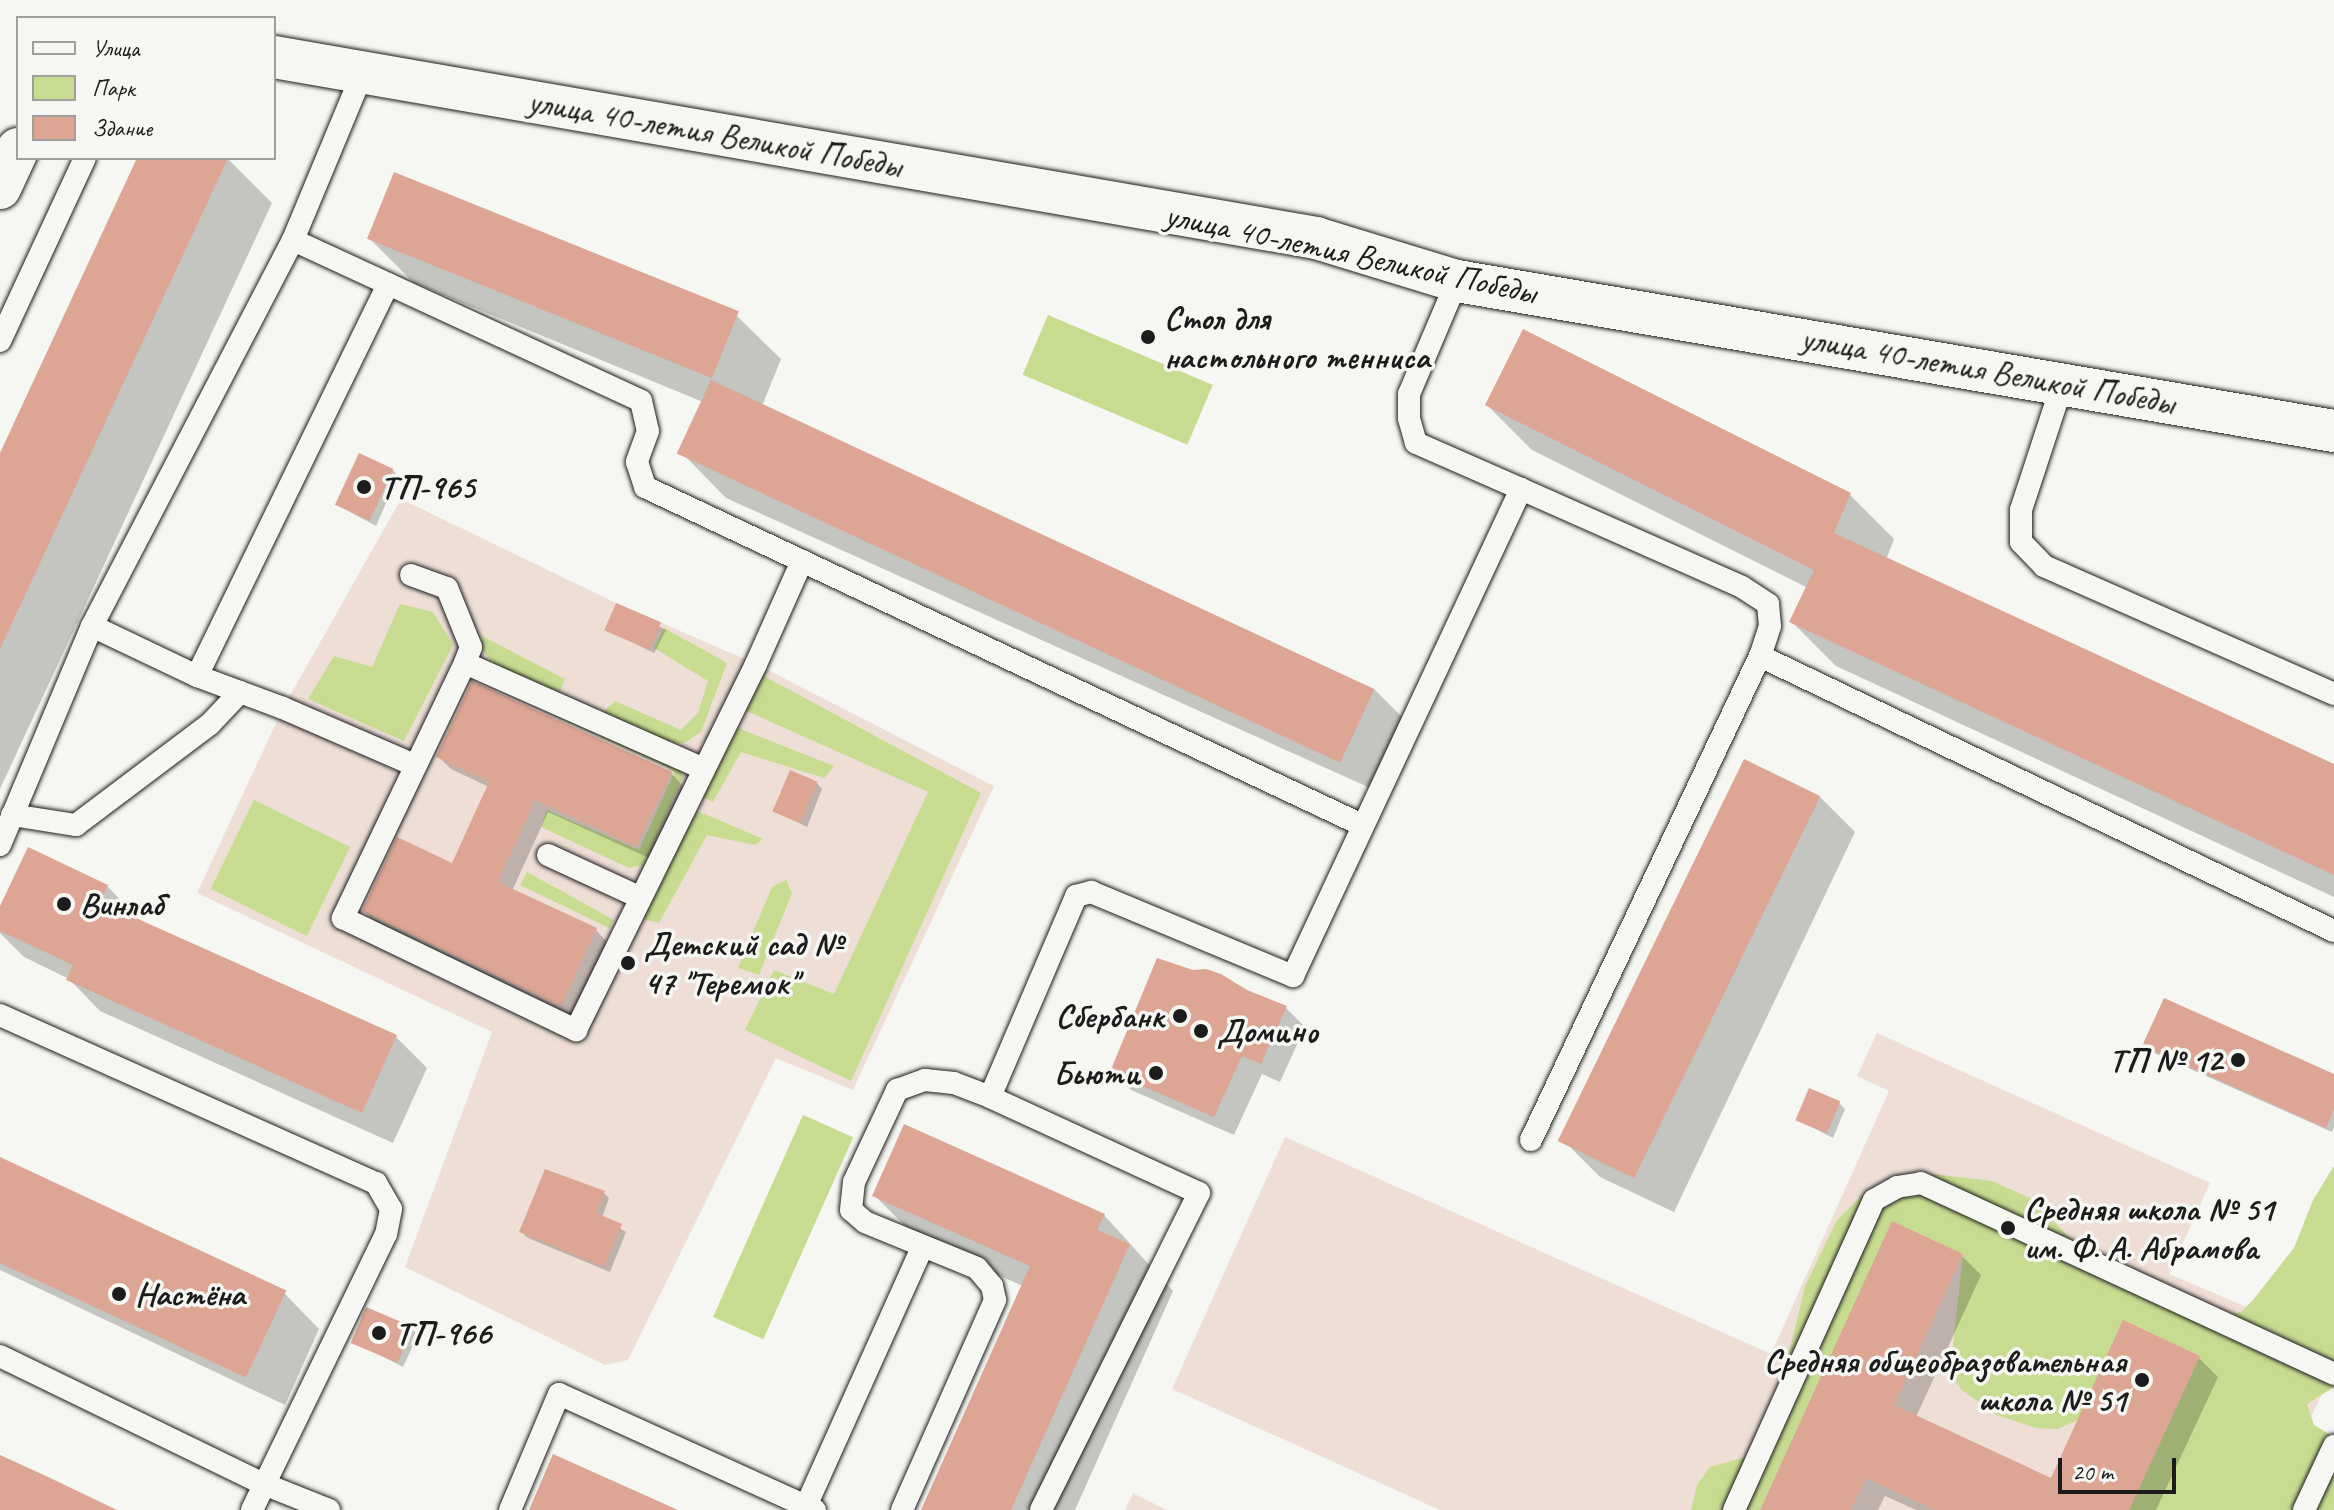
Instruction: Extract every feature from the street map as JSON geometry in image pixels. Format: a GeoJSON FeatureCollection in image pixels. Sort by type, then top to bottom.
{"type":"FeatureCollection","features":[{"type":"Feature","properties":{"kind":"street","name":"улица 40-летия Великой Победы"},"geometry":{"type":"LineString","coordinates":[[276,57],[1316,238],[1457,281],[2063,382],[2334,431]]}},
{"type":"Feature","properties":{"kind":"street"},"geometry":{"type":"LineString","coordinates":[[0,188],[16,153]]}},
{"type":"Feature","properties":{"kind":"lane"},"geometry":{"type":"LineString","coordinates":[[0,845],[92,626],[293,240],[363,72]]}},
{"type":"Feature","properties":{"kind":"lane"},"geometry":{"type":"LineString","coordinates":[[0,341],[84,160]]}},
{"type":"Feature","properties":{"kind":"lane"},"geometry":{"type":"LineString","coordinates":[[293,240],[641,401],[648,431],[637,462],[645,487],[1362,825]]}},
{"type":"Feature","properties":{"kind":"lane"},"geometry":{"type":"LineString","coordinates":[[1457,281],[1409,394],[1409,418],[1416,443],[1742,587],[1768,604],[1770,626],[1760,656],[1531,1140]]}},
{"type":"Feature","properties":{"kind":"lane"},"geometry":{"type":"LineString","coordinates":[[197,676],[388,284]]}},
{"type":"Feature","properties":{"kind":"lane"},"geometry":{"type":"LineString","coordinates":[[2063,382],[2021,510],[2021,542],[2044,566],[2334,694]]}},
{"type":"Feature","properties":{"kind":"lane"},"geometry":{"type":"LineString","coordinates":[[990,1097],[1076,896],[1091,892],[1293,976],[1521,489]]}},
{"type":"Feature","properties":{"kind":"lane"},"geometry":{"type":"LineString","coordinates":[[411,575],[447,588],[471,647],[343,918],[576,1030],[802,561]]}},
{"type":"Feature","properties":{"kind":"lane"},"geometry":{"type":"LineString","coordinates":[[92,626],[197,676],[414,765]]}},
{"type":"Feature","properties":{"kind":"lane"},"geometry":{"type":"LineString","coordinates":[[1760,656],[2334,931]]}},
{"type":"Feature","properties":{"kind":"lane"},"geometry":{"type":"LineString","coordinates":[[465,663],[704,769]]}},
{"type":"Feature","properties":{"kind":"lane"},"geometry":{"type":"LineString","coordinates":[[12,815],[76,825],[210,724],[240,692]]}},
{"type":"Feature","properties":{"kind":"lane"},"geometry":{"type":"LineString","coordinates":[[548,855],[641,898]]}},
{"type":"Feature","properties":{"kind":"lane"},"geometry":{"type":"LineString","coordinates":[[0,1015],[376,1183],[391,1209],[386,1234],[252,1510]]}},
{"type":"Feature","properties":{"kind":"lane"},"geometry":{"type":"LineString","coordinates":[[902,1510],[995,1300],[992,1286],[977,1268],[865,1222],[851,1210],[854,1182],[897,1090],[925,1080],[954,1083],[990,1097],[1199,1193],[1041,1510]]}},
{"type":"Feature","properties":{"kind":"lane"},"geometry":{"type":"LineString","coordinates":[[1734,1510],[1874,1200],[1897,1187],[1921,1183],[2334,1374]]}},
{"type":"Feature","properties":{"kind":"lane"},"geometry":{"type":"LineString","coordinates":[[510,1510],[559,1394],[811,1508],[922,1248]]}},
{"type":"Feature","properties":{"kind":"lane"},"geometry":{"type":"LineString","coordinates":[[0,1356],[264,1484],[329,1510]]}},
{"type":"Feature","properties":{"kind":"lane"},"geometry":{"type":"LineString","coordinates":[[2304,1510],[2334,1446]]}},
{"type":"Feature","properties":{"kind":"shaded area","name":"Детский сад № 47 \"Теремок\""},"geometry":{"type":"Polygon","coordinates":[[[401,499],[616,603],[756,664],[994,786],[853,1090],[776,1058],[628,1360],[605,1365],[405,1267],[492,1032],[197,893],[283,708],[401,499]]]}},
{"type":"Feature","properties":{"kind":"shaded area","name":"Средняя школа № 51 им. Ф. А. Абрамова"},"geometry":{"type":"Polygon","coordinates":[[[1877,1033],[2210,1183],[2169,1274],[2334,1344],[2334,1369],[2267,1510],[1440,1510],[1172,1389],[1285,1137],[1771,1354],[1889,1091],[1857,1076],[1877,1033]]]}},
{"type":"Feature","properties":{"kind":"shaded area"},"geometry":{"type":"Polygon","coordinates":[[[1133,1493],[1167,1510],[1125,1510],[1133,1493]]]}},
{"type":"Feature","properties":{"kind":"green space"},"geometry":{"type":"Polygon","coordinates":[[[1048,315],[1213,385],[1187,445],[1023,375],[1048,315]]]}},
{"type":"Feature","properties":{"kind":"green space"},"geometry":{"type":"Polygon","coordinates":[[[400,604],[433,612],[453,645],[404,741],[308,699],[334,656],[372,667],[400,604]]]}},
{"type":"Feature","properties":{"kind":"green space"},"geometry":{"type":"Polygon","coordinates":[[[664,628],[727,663],[701,732],[684,743],[669,744],[602,713],[615,701],[681,730],[698,713],[708,681],[654,648],[664,628]]]}},
{"type":"Feature","properties":{"kind":"green space"},"geometry":{"type":"Polygon","coordinates":[[[482,636],[565,679],[559,694],[497,668],[482,649],[482,636]]]}},
{"type":"Feature","properties":{"kind":"green space"},"geometry":{"type":"Polygon","coordinates":[[[762,675],[981,793],[851,1081],[745,1030],[774,970],[834,994],[928,792],[742,709],[762,675]]]}},
{"type":"Feature","properties":{"kind":"green space"},"geometry":{"type":"Polygon","coordinates":[[[567,716],[680,765],[683,777],[644,865],[629,868],[541,827],[547,810],[639,850],[675,771],[565,720],[567,716]]]}},
{"type":"Feature","properties":{"kind":"green space"},"geometry":{"type":"Polygon","coordinates":[[[732,724],[834,766],[824,778],[741,752],[713,802],[698,795],[732,724]]]}},
{"type":"Feature","properties":{"kind":"green space"},"geometry":{"type":"Polygon","coordinates":[[[254,800],[350,847],[307,936],[211,889],[254,800]]]}},
{"type":"Feature","properties":{"kind":"green space"},"geometry":{"type":"Polygon","coordinates":[[[693,809],[763,839],[755,845],[707,835],[659,923],[642,919],[693,809]]]}},
{"type":"Feature","properties":{"kind":"green space"},"geometry":{"type":"Polygon","coordinates":[[[527,872],[614,920],[609,928],[520,885],[527,872]]]}},
{"type":"Feature","properties":{"kind":"green space"},"geometry":{"type":"Polygon","coordinates":[[[786,880],[792,893],[759,975],[738,968],[772,887],[786,880]]]}},
{"type":"Feature","properties":{"kind":"green space"},"geometry":{"type":"Polygon","coordinates":[[[803,1115],[853,1137],[763,1339],[713,1317],[803,1115]]]}},
{"type":"Feature","properties":{"kind":"green space"},"geometry":{"type":"Polygon","coordinates":[[[2334,1166],[2334,1387],[2307,1404],[2314,1425],[2334,1437],[2334,1510],[2129,1510],[2200,1356],[2123,1321],[2092,1414],[2057,1429],[2036,1428],[1997,1415],[1962,1390],[1950,1373],[1963,1254],[1893,1222],[1760,1510],[1691,1510],[1697,1485],[1710,1467],[1745,1457],[1758,1443],[1780,1390],[1805,1286],[1837,1220],[1863,1194],[1913,1176],[1933,1174],[1992,1181],[2032,1199],[2069,1237],[2140,1293],[2223,1315],[2241,1312],[2294,1248],[2313,1200],[2334,1166]]]}},
{"type":"Feature","properties":{"kind":"building"},"geometry":{"type":"Polygon","coordinates":[[[136,160],[227,160],[0,649],[0,453],[136,160]]]}},
{"type":"Feature","properties":{"kind":"building"},"geometry":{"type":"Polygon","coordinates":[[[394,172],[739,311],[712,378],[367,239],[394,172]]]}},
{"type":"Feature","properties":{"kind":"building"},"geometry":{"type":"Polygon","coordinates":[[[1523,329],[1851,493],[1834,533],[2334,764],[2334,875],[1789,622],[1814,570],[1485,405],[1523,329]]]}},
{"type":"Feature","properties":{"kind":"building"},"geometry":{"type":"Polygon","coordinates":[[[711,380],[1374,689],[1340,763],[677,453],[711,380]]]}},
{"type":"Feature","properties":{"kind":"building","name":"ТП-965"},"geometry":{"type":"Polygon","coordinates":[[[359,453],[393,469],[369,521],[335,505],[359,453]]]}},
{"type":"Feature","properties":{"kind":"building"},"geometry":{"type":"Polygon","coordinates":[[[616,603],[661,622],[649,650],[604,631],[616,603]]]}},
{"type":"Feature","properties":{"kind":"building"},"geometry":{"type":"Polygon","coordinates":[[[472,681],[672,772],[636,847],[535,800],[498,882],[597,928],[561,1006],[362,911],[397,837],[452,863],[489,782],[436,757],[472,681]]]}},
{"type":"Feature","properties":{"kind":"building"},"geometry":{"type":"Polygon","coordinates":[[[1744,759],[1820,796],[1634,1178],[1558,1141],[1744,759]]]}},
{"type":"Feature","properties":{"kind":"building"},"geometry":{"type":"Polygon","coordinates":[[[790,770],[818,782],[800,823],[772,811],[790,770]]]}},
{"type":"Feature","properties":{"kind":"building"},"geometry":{"type":"Polygon","coordinates":[[[28,847],[108,885],[100,902],[397,1035],[362,1113],[66,980],[73,965],[0,931],[0,906],[28,847]]]}},
{"type":"Feature","properties":{"kind":"building","name":"Домино"},"geometry":{"type":"Polygon","coordinates":[[[1157,958],[1193,970],[1206,969],[1221,974],[1247,990],[1287,1006],[1261,1064],[1242,1056],[1214,1117],[1110,1072],[1157,958]]]}},
{"type":"Feature","properties":{"kind":"building","name":"ТП № 12"},"geometry":{"type":"Polygon","coordinates":[[[2164,998],[2334,1074],[2334,1109],[2326,1128],[2142,1046],[2164,998]]]}},
{"type":"Feature","properties":{"kind":"building"},"geometry":{"type":"Polygon","coordinates":[[[1809,1088],[1840,1101],[1827,1134],[1795,1120],[1809,1088]]]}},
{"type":"Feature","properties":{"kind":"building"},"geometry":{"type":"Polygon","coordinates":[[[904,1124],[1105,1214],[1097,1230],[1130,1244],[1011,1510],[921,1510],[1030,1266],[872,1196],[904,1124]]]}},
{"type":"Feature","properties":{"kind":"building"},"geometry":{"type":"Polygon","coordinates":[[[0,1157],[286,1291],[246,1378],[0,1263],[0,1157]]]}},
{"type":"Feature","properties":{"kind":"building"},"geometry":{"type":"Polygon","coordinates":[[[545,1169],[605,1191],[596,1213],[622,1224],[604,1267],[519,1232],[545,1169]]]}},
{"type":"Feature","properties":{"kind":"building","name":"Средняя общеобразовательная школа № 51"},"geometry":{"type":"Polygon","coordinates":[[[1892,1221],[1963,1254],[1894,1405],[2051,1478],[2123,1320],[2200,1356],[2129,1510],[1935,1510],[1866,1478],[1851,1510],[1760,1510],[1892,1221]]]}},
{"type":"Feature","properties":{"kind":"building","name":"ТП-966"},"geometry":{"type":"Polygon","coordinates":[[[366,1307],[413,1327],[398,1363],[351,1343],[366,1307]]]}},
{"type":"Feature","properties":{"kind":"building"},"geometry":{"type":"Polygon","coordinates":[[[553,1454],[678,1510],[529,1510],[553,1454]]]}},
{"type":"Feature","properties":{"kind":"building"},"geometry":{"type":"Polygon","coordinates":[[[0,1455],[46,1476],[117,1510],[0,1510],[0,1455]]]}},
{"type":"Feature","properties":{"kind":"place","name":"Стол для настольного тенниса"},"geometry":{"type":"Point","coordinates":[1148,337]}},
{"type":"Feature","properties":{"kind":"place","name":"ТП-965"},"geometry":{"type":"Point","coordinates":[364,487]}},
{"type":"Feature","properties":{"kind":"place","name":"Винлаб"},"geometry":{"type":"Point","coordinates":[64,904]}},
{"type":"Feature","properties":{"kind":"place","name":"Детский сад № 47 \"Теремок\""},"geometry":{"type":"Point","coordinates":[628,963]}},
{"type":"Feature","properties":{"kind":"place","name":"Сбербанк"},"geometry":{"type":"Point","coordinates":[1180,1016]}},
{"type":"Feature","properties":{"kind":"place","name":"Домино"},"geometry":{"type":"Point","coordinates":[1201,1031]}},
{"type":"Feature","properties":{"kind":"place","name":"ТП № 12"},"geometry":{"type":"Point","coordinates":[2238,1060]}},
{"type":"Feature","properties":{"kind":"place","name":"Бьюти"},"geometry":{"type":"Point","coordinates":[1156,1073]}},
{"type":"Feature","properties":{"kind":"place","name":"Средняя школа № 51 им. Ф. А. Абрамова"},"geometry":{"type":"Point","coordinates":[2008,1228]}},
{"type":"Feature","properties":{"kind":"place","name":"Настёна"},"geometry":{"type":"Point","coordinates":[119,1294]}},
{"type":"Feature","properties":{"kind":"place","name":"ТП-966"},"geometry":{"type":"Point","coordinates":[379,1333]}},
{"type":"Feature","properties":{"kind":"place","name":"Средняя общеобразовательная школа № 51"},"geometry":{"type":"Point","coordinates":[2142,1380]}}]}
